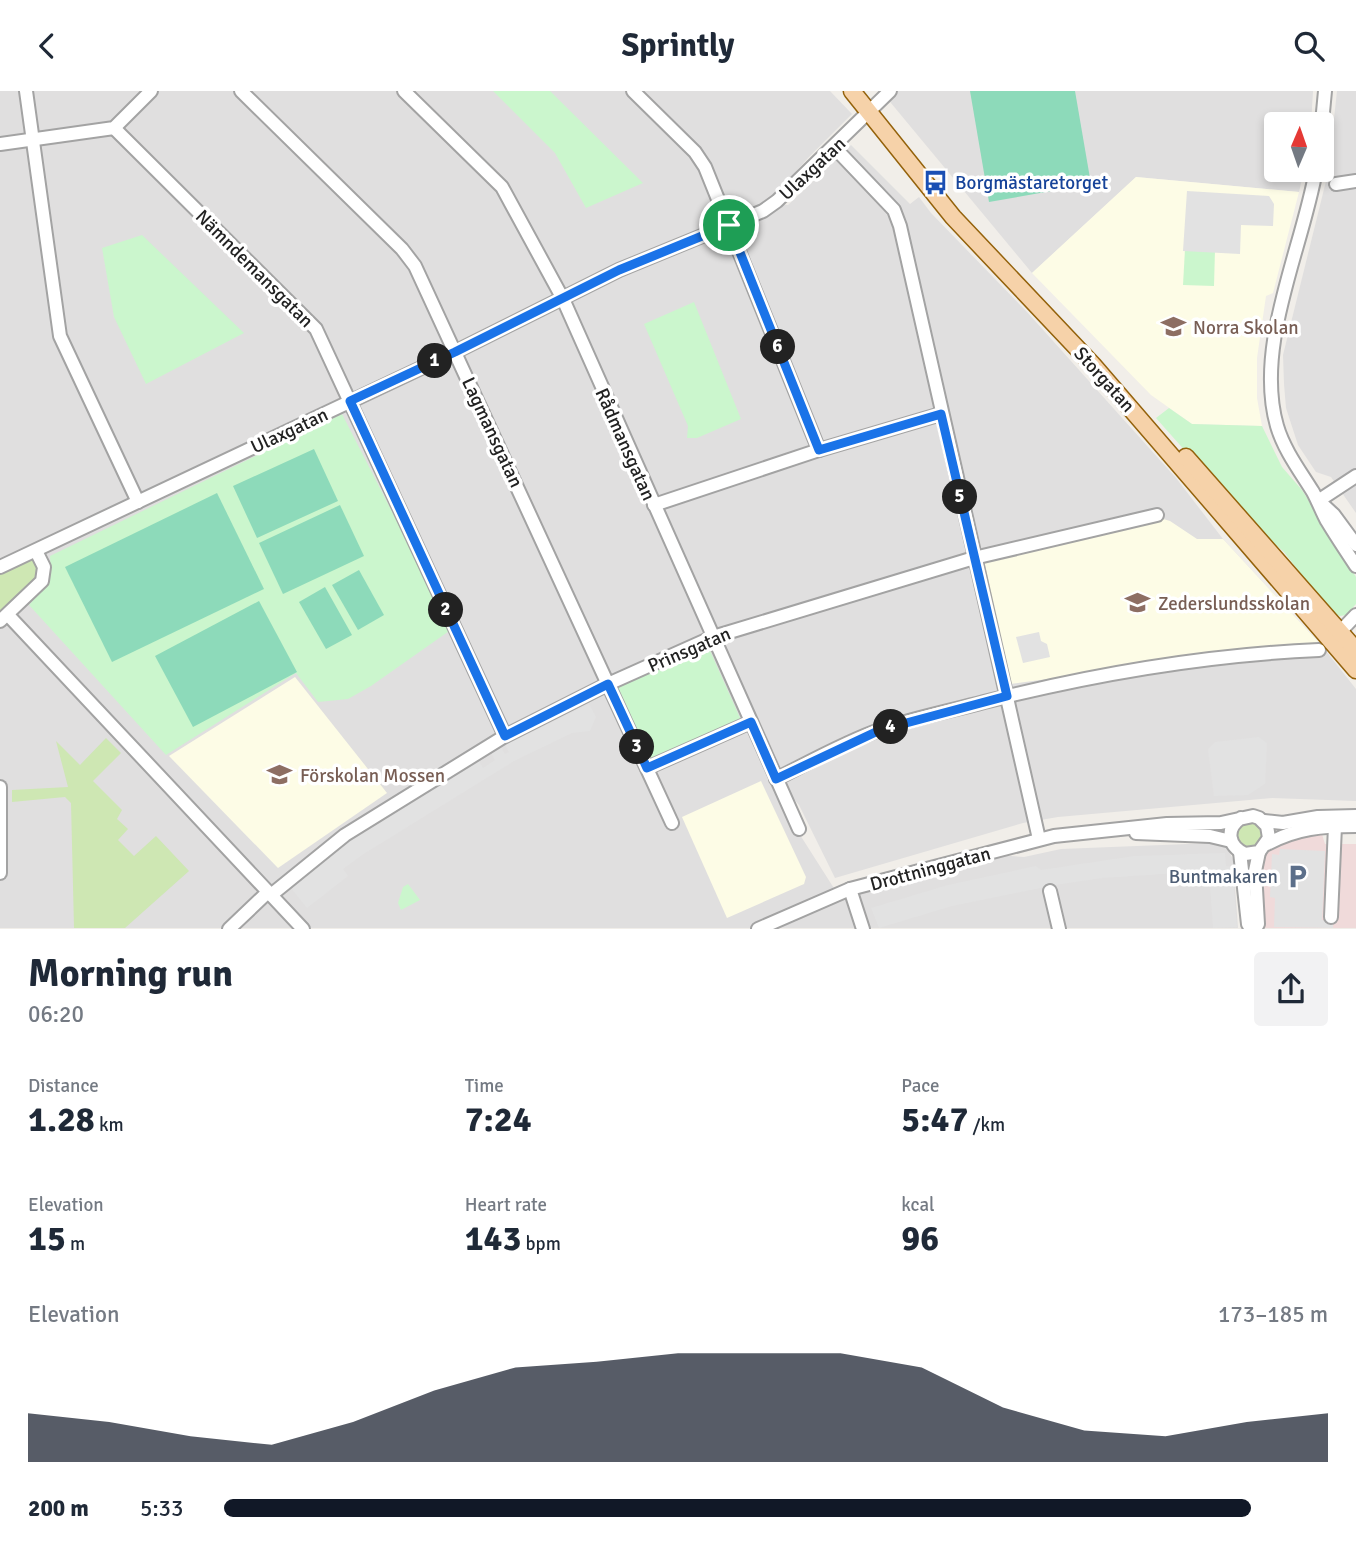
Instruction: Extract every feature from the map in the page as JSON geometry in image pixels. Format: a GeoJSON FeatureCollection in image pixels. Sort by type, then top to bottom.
{"type":"FeatureCollection","features":[{"type":"Feature","properties":{"kind":"main road","name":"Storgatan"},"geometry":{"type":"LineString","coordinates":[[852,91],[873,109],[978,232],[1099,359],[1342,644],[1356,670]]}},
{"type":"Feature","properties":{"kind":"main road","name":"Storgatan"},"geometry":{"type":"LineString","coordinates":[[863,91],[873,109]]}},
{"type":"Feature","properties":{"kind":"street"},"geometry":{"type":"LineString","coordinates":[[26,91],[60,336],[138,502]]}},
{"type":"Feature","properties":{"kind":"street"},"geometry":{"type":"LineString","coordinates":[[0,144],[114,128],[151,91]]}},
{"type":"Feature","properties":{"kind":"street","name":"Lagmansgatan"},"geometry":{"type":"LineString","coordinates":[[241,91],[410,258],[671,823]]}},
{"type":"Feature","properties":{"kind":"street","name":"Rådmansgatan"},"geometry":{"type":"LineString","coordinates":[[404,91],[502,187],[563,299],[799,829]]}},
{"type":"Feature","properties":{"kind":"street"},"geometry":{"type":"LineString","coordinates":[[633,91],[701,159],[819,450]]}},
{"type":"Feature","properties":{"kind":"street","name":"Ulaxgatan"},"geometry":{"type":"LineString","coordinates":[[0,567],[455,352],[619,270],[770,207],[890,91]]}},
{"type":"Feature","properties":{"kind":"street"},"geometry":{"type":"LineString","coordinates":[[1323,112],[1325,91]]}},
{"type":"Feature","properties":{"kind":"street","name":"Nämndemansgatan"},"geometry":{"type":"LineString","coordinates":[[114,128],[312,323],[505,736]]}},
{"type":"Feature","properties":{"kind":"street"},"geometry":{"type":"LineString","coordinates":[[834,147],[894,210],[900,226],[1039,839]]}},
{"type":"Feature","properties":{"kind":"street"},"geometry":{"type":"LineString","coordinates":[[1336,184],[1356,181]]}},
{"type":"Feature","properties":{"kind":"street"},"geometry":{"type":"LineString","coordinates":[[1313,182],[1275,334],[1270,369],[1271,392],[1278,428],[1285,446],[1318,501],[1326,520],[1356,566]]}},
{"type":"Feature","properties":{"kind":"street"},"geometry":{"type":"LineString","coordinates":[[654,505],[819,450],[941,414]]}},
{"type":"Feature","properties":{"kind":"street"},"geometry":{"type":"LineString","coordinates":[[1318,501],[1356,476]]}},
{"type":"Feature","properties":{"kind":"street"},"geometry":{"type":"LineString","coordinates":[[1318,501],[1334,515],[1356,544]]}},
{"type":"Feature","properties":{"kind":"street","name":"Prinsgatan"},"geometry":{"type":"LineString","coordinates":[[229,929],[345,835],[505,736],[608,684],[713,636],[974,558],[1157,515]]}},
{"type":"Feature","properties":{"kind":"street"},"geometry":{"type":"LineString","coordinates":[[36,551],[44,567],[42,581],[4,618],[303,929]]}},
{"type":"Feature","properties":{"kind":"street"},"geometry":{"type":"LineString","coordinates":[[776,779],[880,730],[1007,696],[1171,664],[1342,644],[1356,615]]}},
{"type":"Feature","properties":{"kind":"street"},"geometry":{"type":"LineString","coordinates":[[647,768],[751,722]]}},
{"type":"Feature","properties":{"kind":"street"},"geometry":{"type":"LineString","coordinates":[[0,787],[0,873]]}},
{"type":"Feature","properties":{"kind":"street"},"geometry":{"type":"LineString","coordinates":[[1264,821],[1269,832],[1255,871],[1258,924],[1253,929],[1248,925],[1240,852],[1231,841],[1231,828],[1241,818],[1253,816],[1264,821],[1283,823],[1318,817],[1356,816]]}},
{"type":"Feature","properties":{"kind":"street","name":"Drottninggatan"},"geometry":{"type":"LineString","coordinates":[[758,929],[850,889],[1039,839],[1167,824],[1221,823],[1241,818]]}},
{"type":"Feature","properties":{"kind":"street"},"geometry":{"type":"LineString","coordinates":[[1331,916],[1335,826]]}},
{"type":"Feature","properties":{"kind":"street"},"geometry":{"type":"LineString","coordinates":[[1240,852],[1250,855],[1293,831],[1356,826]]}},
{"type":"Feature","properties":{"kind":"street","name":"Drottninggatan"},"geometry":{"type":"LineString","coordinates":[[1108,831],[1167,836],[1210,836],[1231,841]]}},
{"type":"Feature","properties":{"kind":"street"},"geometry":{"type":"LineString","coordinates":[[850,889],[863,929]]}},
{"type":"Feature","properties":{"kind":"street"},"geometry":{"type":"LineString","coordinates":[[1051,891],[1059,929]]}},
{"type":"Feature","properties":{"kind":"shaded area"},"geometry":{"type":"Polygon","coordinates":[[[0,91],[830,91],[852,114],[768,203],[788,205],[851,145],[910,204],[919,197],[1176,478],[1223,539],[1322,646],[1356,689],[1356,801],[1272,798],[1058,817],[1023,823],[835,878],[799,805],[778,781],[788,816],[837,893],[970,853],[1024,857],[1061,849],[1213,843],[1227,848],[1233,859],[1238,928],[0,928],[0,91]]]}},
{"type":"Feature","properties":{"kind":"shaded area"},"geometry":{"type":"Polygon","coordinates":[[[881,91],[1313,91],[1312,112],[1264,112],[1264,182],[1301,182],[1299,192],[1136,177],[1032,273],[881,91]]]}},
{"type":"Feature","properties":{"kind":"shaded area"},"geometry":{"type":"Polygon","coordinates":[[[1337,91],[1356,91],[1356,513],[1331,477],[1316,472],[1298,445],[1286,408],[1284,384],[1283,355],[1326,182],[1334,182],[1337,91]]]}},
{"type":"Feature","properties":{"kind":"shaded area","name":"Norra Skolan"},"geometry":{"type":"Polygon","coordinates":[[[1136,177],[1299,192],[1273,293],[1266,296],[1257,358],[1257,398],[1262,426],[1192,424],[1151,395],[1032,273],[1136,177]]]}},
{"type":"Feature","properties":{"kind":"shaded area"},"geometry":{"type":"Polygon","coordinates":[[[1187,191],[1269,196],[1274,204],[1273,226],[1241,225],[1240,254],[1183,251],[1187,191]]]}},
{"type":"Feature","properties":{"kind":"shaded area","name":"Zederslundsskolan"},"geometry":{"type":"Polygon","coordinates":[[[1160,518],[1170,521],[1197,539],[1223,539],[1322,646],[1181,661],[1010,684],[984,560],[1160,518]]]}},
{"type":"Feature","properties":{"kind":"shaded area"},"geometry":{"type":"Polygon","coordinates":[[[1039,632],[1041,641],[1047,644],[1050,657],[1023,663],[1016,637],[1039,632]]]}},
{"type":"Feature","properties":{"kind":"shaded area","name":"Förskolan Mossen"},"geometry":{"type":"Polygon","coordinates":[[[295,677],[387,793],[278,868],[169,756],[295,677]]]}},
{"type":"Feature","properties":{"kind":"shaded area"},"geometry":{"type":"Polygon","coordinates":[[[589,704],[596,717],[590,731],[572,733],[514,761],[362,855],[343,869],[348,876],[307,908],[291,888],[345,843],[479,761],[483,768],[495,760],[491,753],[501,747],[505,754],[509,752],[505,745],[589,704]]]}},
{"type":"Feature","properties":{"kind":"shaded area"},"geometry":{"type":"Polygon","coordinates":[[[1259,737],[1267,743],[1265,784],[1248,795],[1214,796],[1208,749],[1215,742],[1259,737]]]}},
{"type":"Feature","properties":{"kind":"shaded area"},"geometry":{"type":"Polygon","coordinates":[[[761,781],[806,877],[804,884],[727,918],[682,817],[761,781]]]}},
{"type":"Feature","properties":{"kind":"shaded area"},"geometry":{"type":"Polygon","coordinates":[[[1321,831],[1325,844],[1356,844],[1356,928],[1263,928],[1259,870],[1263,855],[1289,837],[1321,831]]]}},
{"type":"Feature","properties":{"kind":"shaded area","name":"Buntmakaren"},"geometry":{"type":"Polygon","coordinates":[[[1280,849],[1325,851],[1322,920],[1333,921],[1333,928],[1274,927],[1275,898],[1270,897],[1272,854],[1279,855],[1280,849]]]}},
{"type":"Feature","properties":{"kind":"shaded area"},"geometry":{"type":"Polygon","coordinates":[[[1225,853],[1226,866],[1232,867],[1237,927],[1213,928],[1209,871],[1102,878],[1055,885],[952,906],[879,928],[871,908],[948,885],[1036,866],[1041,870],[1134,856],[1225,853]]]}},
{"type":"Feature","properties":{"kind":"green space"},"geometry":{"type":"Polygon","coordinates":[[[493,91],[550,91],[643,183],[586,208],[555,153],[493,91]]]}},
{"type":"Feature","properties":{"kind":"green space"},"geometry":{"type":"Polygon","coordinates":[[[970,91],[1075,91],[1091,184],[989,202],[970,91]]]}},
{"type":"Feature","properties":{"kind":"green space"},"geometry":{"type":"Polygon","coordinates":[[[142,235],[244,333],[146,384],[114,317],[102,248],[142,235]]]}},
{"type":"Feature","properties":{"kind":"green space"},"geometry":{"type":"Polygon","coordinates":[[[1185,249],[1215,250],[1214,286],[1183,285],[1185,249]]]}},
{"type":"Feature","properties":{"kind":"green space"},"geometry":{"type":"Polygon","coordinates":[[[694,302],[741,419],[697,438],[687,438],[688,426],[644,324],[694,302]]]}},
{"type":"Feature","properties":{"kind":"green space"},"geometry":{"type":"Polygon","coordinates":[[[1169,408],[1192,424],[1262,426],[1282,467],[1302,490],[1356,577],[1356,604],[1346,615],[1331,613],[1284,552],[1195,462],[1156,418],[1169,408]]]}},
{"type":"Feature","properties":{"kind":"green space"},"geometry":{"type":"Polygon","coordinates":[[[342,414],[452,629],[348,699],[318,702],[296,673],[166,755],[29,605],[45,583],[50,556],[342,414]]]}},
{"type":"Feature","properties":{"kind":"green space"},"geometry":{"type":"Polygon","coordinates":[[[314,449],[338,501],[257,538],[233,486],[314,449]]]}},
{"type":"Feature","properties":{"kind":"green space"},"geometry":{"type":"Polygon","coordinates":[[[217,493],[264,589],[112,662],[65,567],[217,493]]]}},
{"type":"Feature","properties":{"kind":"green space"},"geometry":{"type":"Polygon","coordinates":[[[340,505],[364,556],[283,594],[259,543],[340,505]]]}},
{"type":"Feature","properties":{"kind":"green space"},"geometry":{"type":"Polygon","coordinates":[[[38,546],[40,570],[33,588],[0,617],[0,564],[38,546]]]}},
{"type":"Feature","properties":{"kind":"green space"},"geometry":{"type":"Polygon","coordinates":[[[359,570],[384,615],[358,630],[332,585],[359,570]]]}},
{"type":"Feature","properties":{"kind":"green space"},"geometry":{"type":"Polygon","coordinates":[[[325,587],[352,635],[326,649],[299,602],[325,587]]]}},
{"type":"Feature","properties":{"kind":"green space"},"geometry":{"type":"Polygon","coordinates":[[[259,601],[297,672],[193,727],[155,656],[259,601]]]}},
{"type":"Feature","properties":{"kind":"green space"},"geometry":{"type":"Polygon","coordinates":[[[707,644],[741,720],[651,761],[617,685],[707,644]]]}},
{"type":"Feature","properties":{"kind":"green space"},"geometry":{"type":"Polygon","coordinates":[[[106,738],[121,753],[93,781],[122,810],[117,819],[128,829],[118,840],[134,856],[156,836],[189,871],[125,928],[74,928],[71,803],[65,797],[12,802],[12,790],[68,787],[56,741],[80,765],[106,738]]]}},
{"type":"Feature","properties":{"kind":"green space"},"geometry":{"type":"Polygon","coordinates":[[[1249,823],[1257,827],[1261,835],[1257,843],[1249,847],[1241,843],[1237,835],[1241,827],[1249,823]]]}},
{"type":"Feature","properties":{"kind":"green space"},"geometry":{"type":"Polygon","coordinates":[[[408,884],[420,900],[401,910],[398,903],[403,887],[408,884]]]}},
{"type":"Feature","properties":{"kind":"place","name":"Borgmästaretorget"},"geometry":{"type":"Point","coordinates":[935,182]}},
{"type":"Feature","properties":{"kind":"place","name":"Norra Skolan"},"geometry":{"type":"Point","coordinates":[1173,327]}},
{"type":"Feature","properties":{"kind":"place","name":"Zederslundsskolan"},"geometry":{"type":"Point","coordinates":[1138,603]}},
{"type":"Feature","properties":{"kind":"place","name":"Förskolan Mossen"},"geometry":{"type":"Point","coordinates":[280,775]}},
{"type":"Feature","properties":{"kind":"place","name":"Buntmakaren"},"geometry":{"type":"Point","coordinates":[1298,876]}},
{"type":"Feature","properties":{"kind":"route"},"geometry":{"type":"LineString","coordinates":[[729,225],[819,450],[941,414],[1007,696],[880,730],[776,779],[751,722],[647,768],[608,684],[505,736],[350,401],[619,270],[729,225]]}}]}
